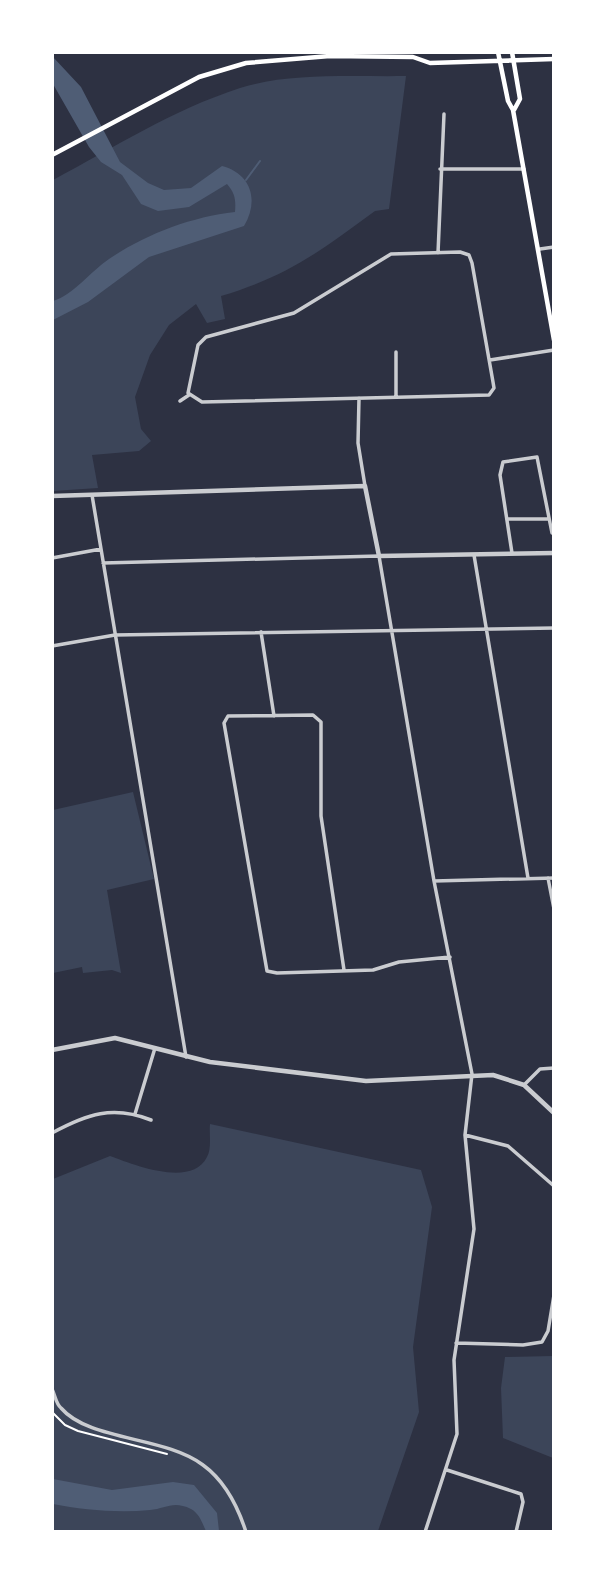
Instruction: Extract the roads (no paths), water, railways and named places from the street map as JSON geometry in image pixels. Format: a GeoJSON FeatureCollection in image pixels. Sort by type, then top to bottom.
{"type":"FeatureCollection","features":[{"type":"Feature","properties":{"kind":"main road"},"geometry":{"type":"LineString","coordinates":[[413,57],[422,52]]}},
{"type":"Feature","properties":{"kind":"main road"},"geometry":{"type":"LineString","coordinates":[[498,52],[508,101],[513,110],[540,248],[554,340]]}},
{"type":"Feature","properties":{"kind":"main road"},"geometry":{"type":"LineString","coordinates":[[512,52],[520,99],[513,110]]}},
{"type":"Feature","properties":{"kind":"main road"},"geometry":{"type":"LineString","coordinates":[[52,155],[199,77],[246,63],[288,57],[413,57],[430,63],[554,59]]}},
{"type":"Feature","properties":{"kind":"street"},"geometry":{"type":"LineString","coordinates":[[438,253],[444,114]]}},
{"type":"Feature","properties":{"kind":"street"},"geometry":{"type":"LineString","coordinates":[[440,169],[524,169]]}},
{"type":"Feature","properties":{"kind":"street"},"geometry":{"type":"LineString","coordinates":[[540,248],[554,247]]}},
{"type":"Feature","properties":{"kind":"street"},"geometry":{"type":"LineString","coordinates":[[180,401],[189,394],[198,345],[206,337],[294,313],[391,254],[465,253],[471,259],[494,388],[485,397],[396,396],[202,402],[189,394]]}},
{"type":"Feature","properties":{"kind":"street"},"geometry":{"type":"LineString","coordinates":[[490,360],[554,350]]}},
{"type":"Feature","properties":{"kind":"street"},"geometry":{"type":"LineString","coordinates":[[396,352],[396,396]]}},
{"type":"Feature","properties":{"kind":"street"},"geometry":{"type":"LineString","coordinates":[[359,398],[358,443],[472,1074],[465,1135],[474,1229],[456,1343],[454,1373],[458,1422],[447,1470],[425,1531]]}},
{"type":"Feature","properties":{"kind":"street"},"geometry":{"type":"LineString","coordinates":[[512,553],[500,475],[503,462],[537,457],[552,533]]}},
{"type":"Feature","properties":{"kind":"street"},"geometry":{"type":"LineString","coordinates":[[52,496],[366,486]]}},
{"type":"Feature","properties":{"kind":"street"},"geometry":{"type":"LineString","coordinates":[[92,493],[186,1057]]}},
{"type":"Feature","properties":{"kind":"street"},"geometry":{"type":"LineString","coordinates":[[508,519],[549,519]]}},
{"type":"Feature","properties":{"kind":"street"},"geometry":{"type":"LineString","coordinates":[[52,558],[101,549]]}},
{"type":"Feature","properties":{"kind":"street"},"geometry":{"type":"LineString","coordinates":[[103,563],[554,553]]}},
{"type":"Feature","properties":{"kind":"street"},"geometry":{"type":"LineString","coordinates":[[474,554],[528,877]]}},
{"type":"Feature","properties":{"kind":"street"},"geometry":{"type":"LineString","coordinates":[[52,646],[115,635],[554,628]]}},
{"type":"Feature","properties":{"kind":"street"},"geometry":{"type":"LineString","coordinates":[[261,632],[274,716]]}},
{"type":"Feature","properties":{"kind":"street"},"geometry":{"type":"LineString","coordinates":[[344,970],[321,816],[321,722],[313,715],[230,716],[224,723],[265,966],[272,973],[373,970],[399,962],[450,957]]}},
{"type":"Feature","properties":{"kind":"street"},"geometry":{"type":"LineString","coordinates":[[548,878],[554,909]]}},
{"type":"Feature","properties":{"kind":"street"},"geometry":{"type":"LineString","coordinates":[[435,881],[554,878]]}},
{"type":"Feature","properties":{"kind":"street"},"geometry":{"type":"LineString","coordinates":[[52,1050],[115,1038],[186,1057],[382,1082],[472,1074],[493,1075],[524,1085],[554,1113]]}},
{"type":"Feature","properties":{"kind":"street"},"geometry":{"type":"LineString","coordinates":[[135,1114],[155,1048]]}},
{"type":"Feature","properties":{"kind":"street"},"geometry":{"type":"LineString","coordinates":[[524,1085],[540,1069],[554,1068]]}},
{"type":"Feature","properties":{"kind":"street"},"geometry":{"type":"LineString","coordinates":[[52,1133],[94,1112],[110,1110],[151,1120]]}},
{"type":"Feature","properties":{"kind":"street"},"geometry":{"type":"LineString","coordinates":[[465,1135],[508,1146],[554,1185]]}},
{"type":"Feature","properties":{"kind":"street"},"geometry":{"type":"LineString","coordinates":[[456,1343],[523,1345],[542,1342],[548,1332],[554,1295]]}},
{"type":"Feature","properties":{"kind":"street"},"geometry":{"type":"LineString","coordinates":[[52,1389],[59,1407],[79,1423],[172,1448],[204,1465],[235,1503],[246,1531]]}},
{"type":"Feature","properties":{"kind":"street"},"geometry":{"type":"LineString","coordinates":[[447,1470],[521,1494],[523,1502],[516,1531]]}},
{"type":"Feature","properties":{"kind":"waterway"},"geometry":{"type":"LineString","coordinates":[[246,180],[260,161]]}}]}
